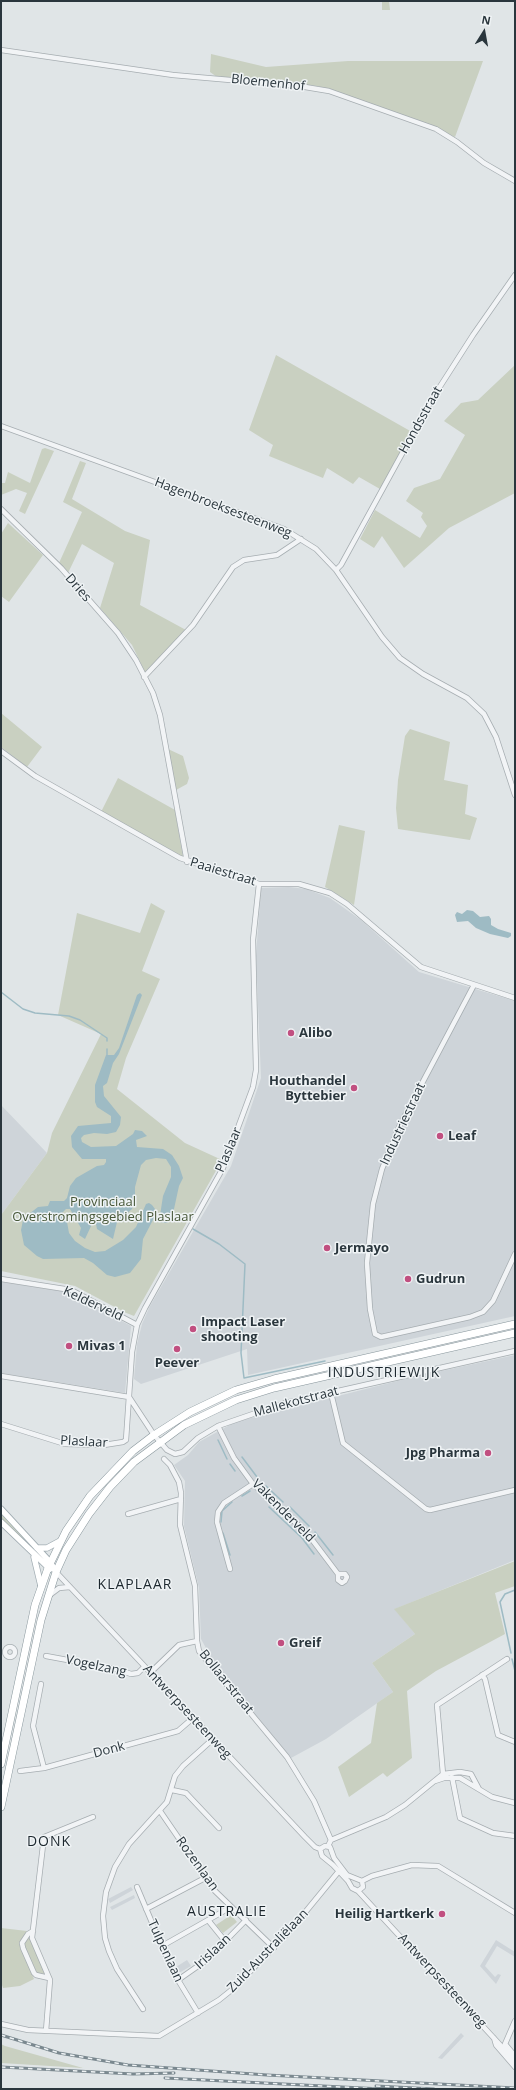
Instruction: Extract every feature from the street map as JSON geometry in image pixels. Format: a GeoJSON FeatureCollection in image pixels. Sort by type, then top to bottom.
{"type":"FeatureCollection","features":[{"type":"Feature","properties":{"kind":"highway"},"geometry":{"type":"LineString","coordinates":[[1,1764],[28,1635],[41,1586],[60,1541],[100,1485],[126,1458],[154,1434],[206,1403],[254,1384],[515,1324]]}},
{"type":"Feature","properties":{"kind":"highway"},"geometry":{"type":"LineString","coordinates":[[1,1807],[4,1782],[46,1601],[56,1572],[76,1534],[99,1499],[134,1462],[160,1441],[206,1413],[255,1394],[515,1333]]}},
{"type":"Feature","properties":{"kind":"main road","name":"Antwerpsesteenweg"},"geometry":{"type":"LineString","coordinates":[[1,1509],[37,1548],[49,1565]]}},
{"type":"Feature","properties":{"kind":"main road","name":"Antwerpsesteenweg"},"geometry":{"type":"LineString","coordinates":[[1,1522],[34,1554],[56,1572]]}},
{"type":"Feature","properties":{"kind":"main road"},"geometry":{"type":"LineString","coordinates":[[37,1548],[47,1548],[60,1541]]}},
{"type":"Feature","properties":{"kind":"main road"},"geometry":{"type":"LineString","coordinates":[[34,1554],[41,1586]]}},
{"type":"Feature","properties":{"kind":"street","name":"Bloemenhof"},"geometry":{"type":"LineString","coordinates":[[1,50],[172,75],[299,86],[329,91],[436,129],[451,138],[484,163],[515,181]]}},
{"type":"Feature","properties":{"kind":"street","name":"Hondsstraat"},"geometry":{"type":"LineString","coordinates":[[336,570],[341,565],[432,399],[473,335],[515,275]]}},
{"type":"Feature","properties":{"kind":"street","name":"Hagenbroeksesteenweg"},"geometry":{"type":"LineString","coordinates":[[1,426],[277,526],[316,549],[336,570],[382,637],[400,658],[423,674],[464,696],[484,714],[496,737],[515,795]]}},
{"type":"Feature","properties":{"kind":"street","name":"Dries"},"geometry":{"type":"LineString","coordinates":[[1,509],[61,568],[128,646],[153,694],[160,715],[187,862]]}},
{"type":"Feature","properties":{"kind":"street"},"geometry":{"type":"LineString","coordinates":[[144,677],[193,625],[233,567],[244,560],[277,554],[301,539]]}},
{"type":"Feature","properties":{"kind":"street","name":"Paaiestraat"},"geometry":{"type":"LineString","coordinates":[[1,751],[35,776],[187,862],[259,884],[299,884],[330,893],[352,908],[421,967],[515,998]]}},
{"type":"Feature","properties":{"kind":"street","name":"Plaslaar"},"geometry":{"type":"LineString","coordinates":[[1,1424],[65,1444],[104,1445],[123,1442],[127,1437],[132,1352],[137,1325],[223,1168],[253,1088],[256,1070],[253,940],[259,884]]}},
{"type":"Feature","properties":{"kind":"street","name":"Industriestraat"},"geometry":{"type":"LineString","coordinates":[[474,985],[400,1125],[382,1169],[373,1204],[367,1264],[370,1309],[375,1334],[381,1337],[464,1318],[483,1312],[493,1301],[515,1254]]}},
{"type":"Feature","properties":{"kind":"street","name":"Kelderveld"},"geometry":{"type":"LineString","coordinates":[[1,1279],[71,1290],[137,1325]]}},
{"type":"Feature","properties":{"kind":"street","name":"Mallekotstraat"},"geometry":{"type":"LineString","coordinates":[[154,1434],[170,1452],[179,1453],[188,1448],[198,1438],[218,1426],[285,1403],[515,1351]]}},
{"type":"Feature","properties":{"kind":"street"},"geometry":{"type":"LineString","coordinates":[[1,1376],[129,1397],[154,1434]]}},
{"type":"Feature","properties":{"kind":"street"},"geometry":{"type":"LineString","coordinates":[[331,1392],[344,1443],[426,1509],[430,1510],[515,1490]]}},
{"type":"Feature","properties":{"kind":"street","name":"Vakenderveld"},"geometry":{"type":"LineString","coordinates":[[218,1426],[234,1458],[253,1484],[308,1533],[338,1574]]}},
{"type":"Feature","properties":{"kind":"street","name":"Bollaarstraat"},"geometry":{"type":"LineString","coordinates":[[164,1459],[170,1465],[179,1482],[181,1499],[181,1533],[195,1586],[197,1641],[199,1650],[287,1757],[299,1774],[314,1800],[331,1840]]}},
{"type":"Feature","properties":{"kind":"street"},"geometry":{"type":"LineString","coordinates":[[230,1569],[217,1522],[218,1512],[224,1503],[253,1484]]}},
{"type":"Feature","properties":{"kind":"street"},"geometry":{"type":"LineString","coordinates":[[128,1514],[181,1499]]}},
{"type":"Feature","properties":{"kind":"street","name":"Antwerpsesteenweg"},"geometry":{"type":"LineString","coordinates":[[56,1572],[313,1845],[320,1849],[322,1856],[339,1871],[352,1888],[358,1891],[515,2061]]}},
{"type":"Feature","properties":{"kind":"street"},"geometry":{"type":"LineString","coordinates":[[46,1601],[57,1589],[70,1587]]}},
{"type":"Feature","properties":{"kind":"street"},"geometry":{"type":"LineString","coordinates":[[150,1672],[179,1645],[197,1641]]}},
{"type":"Feature","properties":{"kind":"street"},"geometry":{"type":"LineString","coordinates":[[1,1645],[6,1649]]}},
{"type":"Feature","properties":{"kind":"street","name":"Vogelzang"},"geometry":{"type":"LineString","coordinates":[[46,1656],[116,1669],[131,1674],[138,1673],[144,1667]]}},
{"type":"Feature","properties":{"kind":"street"},"geometry":{"type":"LineString","coordinates":[[443,1774],[437,1705],[506,1659]]}},
{"type":"Feature","properties":{"kind":"street"},"geometry":{"type":"LineString","coordinates":[[482,1675],[485,1679],[498,1735],[515,1742]]}},
{"type":"Feature","properties":{"kind":"street"},"geometry":{"type":"LineString","coordinates":[[41,1684],[33,1726],[44,1768]]}},
{"type":"Feature","properties":{"kind":"street","name":"Donk"},"geometry":{"type":"LineString","coordinates":[[20,1770],[44,1768],[178,1732],[193,1718]]}},
{"type":"Feature","properties":{"kind":"street"},"geometry":{"type":"LineString","coordinates":[[143,2009],[117,1969],[105,1938],[103,1912],[109,1881],[117,1863],[129,1844],[167,1802],[178,1771],[213,1739]]}},
{"type":"Feature","properties":{"kind":"street"},"geometry":{"type":"LineString","coordinates":[[320,1849],[328,1846],[331,1840],[386,1817],[405,1805],[435,1781],[436,1778],[443,1774],[460,1772],[471,1774],[478,1789]]}},
{"type":"Feature","properties":{"kind":"street"},"geometry":{"type":"LineString","coordinates":[[435,1781],[452,1778],[464,1780],[492,1797],[515,1803]]}},
{"type":"Feature","properties":{"kind":"street"},"geometry":{"type":"LineString","coordinates":[[452,1778],[460,1818],[493,1833],[515,1836]]}},
{"type":"Feature","properties":{"kind":"street"},"geometry":{"type":"LineString","coordinates":[[172,1790],[186,1793],[219,1828]]}},
{"type":"Feature","properties":{"kind":"street","name":"Rozenlaan"},"geometry":{"type":"LineString","coordinates":[[160,1811],[205,1878],[274,1948]]}},
{"type":"Feature","properties":{"kind":"street"},"geometry":{"type":"LineString","coordinates":[[46,2031],[49,1978],[32,1938],[44,1836],[92,1818]]}},
{"type":"Feature","properties":{"kind":"street"},"geometry":{"type":"LineString","coordinates":[[328,1846],[332,1848],[334,1858],[347,1875],[362,1881]]}},
{"type":"Feature","properties":{"kind":"street"},"geometry":{"type":"LineString","coordinates":[[362,1881],[367,1878],[412,1865],[438,1866],[515,1913]]}},
{"type":"Feature","properties":{"kind":"street","name":"Zuid-Australiëlaan"},"geometry":{"type":"LineString","coordinates":[[1,2024],[28,2030],[155,2037],[198,2013],[234,1988],[295,1926],[339,1871]]}},
{"type":"Feature","properties":{"kind":"street"},"geometry":{"type":"LineString","coordinates":[[146,1909],[205,1878]]}},
{"type":"Feature","properties":{"kind":"street"},"geometry":{"type":"LineString","coordinates":[[358,1891],[362,1887],[362,1881]]}},
{"type":"Feature","properties":{"kind":"street","name":"Tulpenlaan"},"geometry":{"type":"LineString","coordinates":[[137,1887],[178,1980],[198,2013]]}},
{"type":"Feature","properties":{"kind":"street"},"geometry":{"type":"LineString","coordinates":[[162,1946],[232,1907]]}},
{"type":"Feature","properties":{"kind":"street"},"geometry":{"type":"LineString","coordinates":[[208,1920],[225,1941]]}},
{"type":"Feature","properties":{"kind":"street","name":"Irislaan"},"geometry":{"type":"LineString","coordinates":[[178,1980],[208,1959],[246,1920]]}},
{"type":"Feature","properties":{"kind":"street"},"geometry":{"type":"LineString","coordinates":[[32,1931],[22,1943],[23,1948],[36,1975],[49,1978]]}},
{"type":"Feature","properties":{"kind":"street"},"geometry":{"type":"LineString","coordinates":[[515,2020],[505,2044],[515,2056]]}},
{"type":"Feature","properties":{"kind":"street","name":"Antwerpsesteenweg"},"geometry":{"type":"LineString","coordinates":[[493,2036],[496,2045],[515,2067]]}},
{"type":"Feature","properties":{"kind":"shaded area"},"geometry":{"type":"Polygon","coordinates":[[[289,887],[306,889],[330,898],[361,920],[419,972],[515,1001],[515,1316],[248,1375],[247,1349],[141,1384],[134,1379],[137,1344],[142,1324],[150,1306],[231,1166],[261,1078],[256,955],[261,888],[289,887]]]}},
{"type":"Feature","properties":{"kind":"shaded area"},"geometry":{"type":"Polygon","coordinates":[[[1,1105],[47,1153],[1,1215],[1,1105]]]}},
{"type":"Feature","properties":{"kind":"shaded area"},"geometry":{"type":"Polygon","coordinates":[[[1,1282],[68,1292],[131,1326],[125,1393],[1,1373],[1,1282]]]}},
{"type":"Feature","properties":{"kind":"shaded area"},"geometry":{"type":"Polygon","coordinates":[[[515,1355],[515,1560],[395,1609],[415,1634],[372,1663],[393,1692],[326,1739],[291,1758],[218,1670],[201,1639],[199,1588],[184,1526],[185,1481],[174,1465],[188,1455],[199,1442],[235,1422],[409,1378],[515,1355]]]}},
{"type":"Feature","properties":{"kind":"shaded area"},"geometry":{"type":"Polygon","coordinates":[[[131,1887],[133,1890],[110,1903],[108,1899],[131,1887]]]}},
{"type":"Feature","properties":{"kind":"shaded area"},"geometry":{"type":"Polygon","coordinates":[[[134,1895],[135,1898],[112,1910],[110,1907],[134,1895]]]}},
{"type":"Feature","properties":{"kind":"shaded area"},"geometry":{"type":"Polygon","coordinates":[[[496,1940],[515,1952],[515,1957],[497,1946],[485,1966],[495,1977],[498,1974],[501,1975],[496,1984],[480,1966],[496,1940]]]}},
{"type":"Feature","properties":{"kind":"shaded area"},"geometry":{"type":"Polygon","coordinates":[[[187,1960],[191,1966],[179,1973],[176,1967],[187,1960]]]}},
{"type":"Feature","properties":{"kind":"shaded area"},"geometry":{"type":"Polygon","coordinates":[[[461,2033],[464,2036],[442,2059],[438,2058],[461,2033]]]}},
{"type":"Feature","properties":{"kind":"green space"},"geometry":{"type":"Polygon","coordinates":[[[382,1],[389,1],[390,10],[382,10],[382,1]]]}},
{"type":"Feature","properties":{"kind":"green space"},"geometry":{"type":"Polygon","coordinates":[[[211,54],[266,67],[348,61],[483,61],[455,137],[340,93],[317,86],[217,77],[210,72],[211,54]]]}},
{"type":"Feature","properties":{"kind":"green space"},"geometry":{"type":"Polygon","coordinates":[[[276,355],[412,432],[380,489],[359,477],[353,484],[327,468],[323,478],[269,456],[273,445],[249,430],[276,355]]]}},
{"type":"Feature","properties":{"kind":"green space"},"geometry":{"type":"Polygon","coordinates":[[[515,365],[515,493],[449,528],[404,568],[382,536],[374,548],[360,539],[375,510],[420,538],[427,526],[421,517],[423,513],[406,501],[414,488],[440,479],[465,435],[444,421],[461,403],[478,400],[515,365]]]}},
{"type":"Feature","properties":{"kind":"green space"},"geometry":{"type":"Polygon","coordinates":[[[45,448],[54,451],[25,514],[19,511],[27,493],[16,489],[1,495],[1,483],[5,483],[8,472],[30,483],[42,449],[45,448]]]}},
{"type":"Feature","properties":{"kind":"green space"},"geometry":{"type":"Polygon","coordinates":[[[80,461],[86,463],[72,499],[125,531],[150,540],[140,605],[186,630],[145,672],[132,645],[100,608],[114,563],[82,544],[68,573],[59,563],[82,512],[63,502],[80,461]]]}},
{"type":"Feature","properties":{"kind":"green space"},"geometry":{"type":"Polygon","coordinates":[[[8,523],[43,555],[9,602],[1,596],[1,534],[8,523]]]}},
{"type":"Feature","properties":{"kind":"green space"},"geometry":{"type":"Polygon","coordinates":[[[1,713],[42,747],[27,767],[1,747],[1,713]]]}},
{"type":"Feature","properties":{"kind":"green space"},"geometry":{"type":"Polygon","coordinates":[[[410,729],[450,742],[444,780],[468,785],[465,814],[477,818],[470,840],[398,829],[396,808],[398,780],[405,736],[410,729]]]}},
{"type":"Feature","properties":{"kind":"green space"},"geometry":{"type":"Polygon","coordinates":[[[168,749],[183,756],[189,778],[187,784],[176,790],[168,749]]]}},
{"type":"Feature","properties":{"kind":"green space"},"geometry":{"type":"Polygon","coordinates":[[[118,778],[175,810],[183,857],[101,812],[118,778]]]}},
{"type":"Feature","properties":{"kind":"green space"},"geometry":{"type":"Polygon","coordinates":[[[339,825],[365,831],[354,905],[325,887],[339,825]]]}},
{"type":"Feature","properties":{"kind":"green space","name":"Provinciaal Overstromingsgebied Plaslaar"},"geometry":{"type":"Polygon","coordinates":[[[151,903],[165,911],[142,971],[160,979],[126,1058],[117,1089],[185,1143],[222,1160],[134,1316],[75,1286],[1,1271],[1,1215],[47,1153],[52,1133],[101,1034],[58,1015],[77,913],[140,933],[151,903]]]}},
{"type":"Feature","properties":{"kind":"green space"},"geometry":{"type":"Polygon","coordinates":[[[1,1513],[42,1556],[41,1558],[1,1519],[1,1513]]]}},
{"type":"Feature","properties":{"kind":"green space"},"geometry":{"type":"Polygon","coordinates":[[[515,1561],[515,1586],[495,1593],[505,1634],[436,1671],[407,1691],[412,1758],[387,1777],[383,1773],[349,1797],[338,1767],[371,1743],[377,1703],[393,1692],[372,1663],[415,1634],[394,1609],[515,1561]]]}},
{"type":"Feature","properties":{"kind":"green space"},"geometry":{"type":"Polygon","coordinates":[[[231,1915],[237,1922],[223,1933],[216,1925],[231,1915]]]}},
{"type":"Feature","properties":{"kind":"green space"},"geometry":{"type":"Polygon","coordinates":[[[1,1928],[27,1931],[19,1943],[34,1979],[20,1986],[3,1988],[1,1982],[1,1928]]]}},
{"type":"Feature","properties":{"kind":"green space"},"geometry":{"type":"Polygon","coordinates":[[[31,1936],[30,1939],[45,1974],[37,1973],[24,1947],[24,1942],[31,1936]]]}},
{"type":"Feature","properties":{"kind":"green space"},"geometry":{"type":"Polygon","coordinates":[[[1,2044],[5,2046],[83,2068],[1,2063],[1,2044]]]}},
{"type":"Feature","properties":{"kind":"water"},"geometry":{"type":"Polygon","coordinates":[[[467,910],[473,911],[480,917],[489,916],[491,919],[491,925],[511,933],[511,936],[508,938],[490,934],[476,928],[468,921],[457,922],[455,915],[457,912],[462,914],[467,910]]]}},
{"type":"Feature","properties":{"kind":"water"},"geometry":{"type":"Polygon","coordinates":[[[140,993],[142,995],[119,1054],[113,1063],[107,1083],[103,1086],[104,1096],[121,1117],[120,1125],[116,1132],[107,1134],[94,1133],[84,1135],[81,1138],[82,1142],[91,1147],[116,1146],[133,1134],[135,1130],[142,1131],[147,1136],[136,1140],[137,1147],[163,1149],[172,1155],[179,1166],[183,1178],[179,1186],[174,1209],[174,1219],[167,1223],[159,1222],[163,1196],[171,1177],[171,1167],[166,1159],[156,1158],[146,1160],[141,1165],[135,1187],[135,1200],[132,1209],[117,1222],[113,1239],[97,1229],[96,1224],[92,1224],[85,1239],[79,1235],[81,1228],[70,1209],[66,1209],[61,1214],[67,1222],[69,1233],[75,1241],[85,1248],[95,1252],[105,1251],[123,1240],[136,1227],[146,1204],[149,1203],[152,1205],[155,1209],[154,1218],[143,1239],[141,1259],[130,1273],[115,1277],[107,1275],[93,1263],[84,1258],[43,1259],[37,1256],[24,1245],[21,1230],[23,1220],[29,1214],[38,1207],[48,1206],[50,1201],[64,1201],[67,1198],[70,1186],[76,1178],[97,1166],[104,1165],[106,1162],[106,1159],[82,1159],[72,1147],[71,1136],[78,1126],[111,1123],[111,1116],[97,1107],[95,1102],[95,1085],[106,1055],[114,1055],[119,1048],[137,995],[140,993]]]}},
{"type":"Feature","properties":{"kind":"waterway"},"geometry":{"type":"LineString","coordinates":[[1,992],[23,1009],[35,1013],[69,1016],[80,1020],[107,1038],[107,1041]]}},
{"type":"Feature","properties":{"kind":"waterway"},"geometry":{"type":"LineString","coordinates":[[107,1049],[107,1057]]}},
{"type":"Feature","properties":{"kind":"waterway"},"geometry":{"type":"LineString","coordinates":[[193,1229],[219,1244],[245,1264],[241,1353],[244,1378],[325,1361]]}},
{"type":"Feature","properties":{"kind":"waterway"},"geometry":{"type":"LineString","coordinates":[[218,1440],[227,1459]]}},
{"type":"Feature","properties":{"kind":"waterway"},"geometry":{"type":"LineString","coordinates":[[242,1457],[257,1477]]}},
{"type":"Feature","properties":{"kind":"waterway"},"geometry":{"type":"LineString","coordinates":[[230,1464],[235,1471]]}},
{"type":"Feature","properties":{"kind":"waterway"},"geometry":{"type":"LineString","coordinates":[[266,1486],[283,1502]]}},
{"type":"Feature","properties":{"kind":"waterway"},"geometry":{"type":"LineString","coordinates":[[242,1496],[250,1491]]}},
{"type":"Feature","properties":{"kind":"waterway"},"geometry":{"type":"LineString","coordinates":[[221,1522],[222,1511],[232,1502]]}},
{"type":"Feature","properties":{"kind":"waterway"},"geometry":{"type":"LineString","coordinates":[[269,1507],[302,1538],[314,1554]]}},
{"type":"Feature","properties":{"kind":"waterway"},"geometry":{"type":"LineString","coordinates":[[290,1507],[309,1526]]}},
{"type":"Feature","properties":{"kind":"waterway"},"geometry":{"type":"LineString","coordinates":[[315,1532],[333,1555]]}},
{"type":"Feature","properties":{"kind":"waterway"},"geometry":{"type":"LineString","coordinates":[[223,1533],[230,1555]]}},
{"type":"Feature","properties":{"kind":"waterway"},"geometry":{"type":"LineString","coordinates":[[511,1653],[500,1602],[505,1594],[515,1590]]}},
{"type":"Feature","properties":{"kind":"waterway"},"geometry":{"type":"LineString","coordinates":[[512,1659],[515,1671]]}},
{"type":"Feature","properties":{"kind":"railway"},"geometry":{"type":"LineString","coordinates":[[1,2035],[59,2053],[128,2065],[267,2075],[515,2088]]}},
{"type":"Feature","properties":{"kind":"railway"},"geometry":{"type":"LineString","coordinates":[[1,2067],[133,2074],[174,2073]]}},
{"type":"Feature","properties":{"kind":"railway"},"geometry":{"type":"LineString","coordinates":[[165,2078],[382,2089]]}},
{"type":"Feature","properties":{"kind":"railway"},"geometry":{"type":"LineString","coordinates":[[376,2086],[434,2089]]}},
{"type":"Feature","properties":{"kind":"place","name":"Alibo"},"geometry":{"type":"Point","coordinates":[291,1033]}},
{"type":"Feature","properties":{"kind":"place","name":"Houthandel Byttebier"},"geometry":{"type":"Point","coordinates":[354,1088]}},
{"type":"Feature","properties":{"kind":"place","name":"Leaf"},"geometry":{"type":"Point","coordinates":[440,1136]}},
{"type":"Feature","properties":{"kind":"place","name":"Jermayo"},"geometry":{"type":"Point","coordinates":[327,1248]}},
{"type":"Feature","properties":{"kind":"place","name":"Gudrun"},"geometry":{"type":"Point","coordinates":[408,1279]}},
{"type":"Feature","properties":{"kind":"place","name":"Impact Laser shooting"},"geometry":{"type":"Point","coordinates":[193,1329]}},
{"type":"Feature","properties":{"kind":"place","name":"Mivas 1"},"geometry":{"type":"Point","coordinates":[69,1346]}},
{"type":"Feature","properties":{"kind":"place","name":"Peever"},"geometry":{"type":"Point","coordinates":[177,1349]}},
{"type":"Feature","properties":{"kind":"place","name":"Jpg Pharma"},"geometry":{"type":"Point","coordinates":[488,1453]}},
{"type":"Feature","properties":{"kind":"place","name":"Greif"},"geometry":{"type":"Point","coordinates":[281,1643]}},
{"type":"Feature","properties":{"kind":"place","name":"Heilig Hartkerk"},"geometry":{"type":"Point","coordinates":[442,1914]}},
{"type":"Feature","properties":{"kind":"district","name":"INDUSTRIEWIJK"},"geometry":{"type":"Point","coordinates":[384,1373]}},
{"type":"Feature","properties":{"kind":"district","name":"KLAPLAAR"},"geometry":{"type":"Point","coordinates":[135,1585]}},
{"type":"Feature","properties":{"kind":"district","name":"DONK"},"geometry":{"type":"Point","coordinates":[49,1842]}},
{"type":"Feature","properties":{"kind":"district","name":"AUSTRALIE"},"geometry":{"type":"Point","coordinates":[227,1912]}}]}
